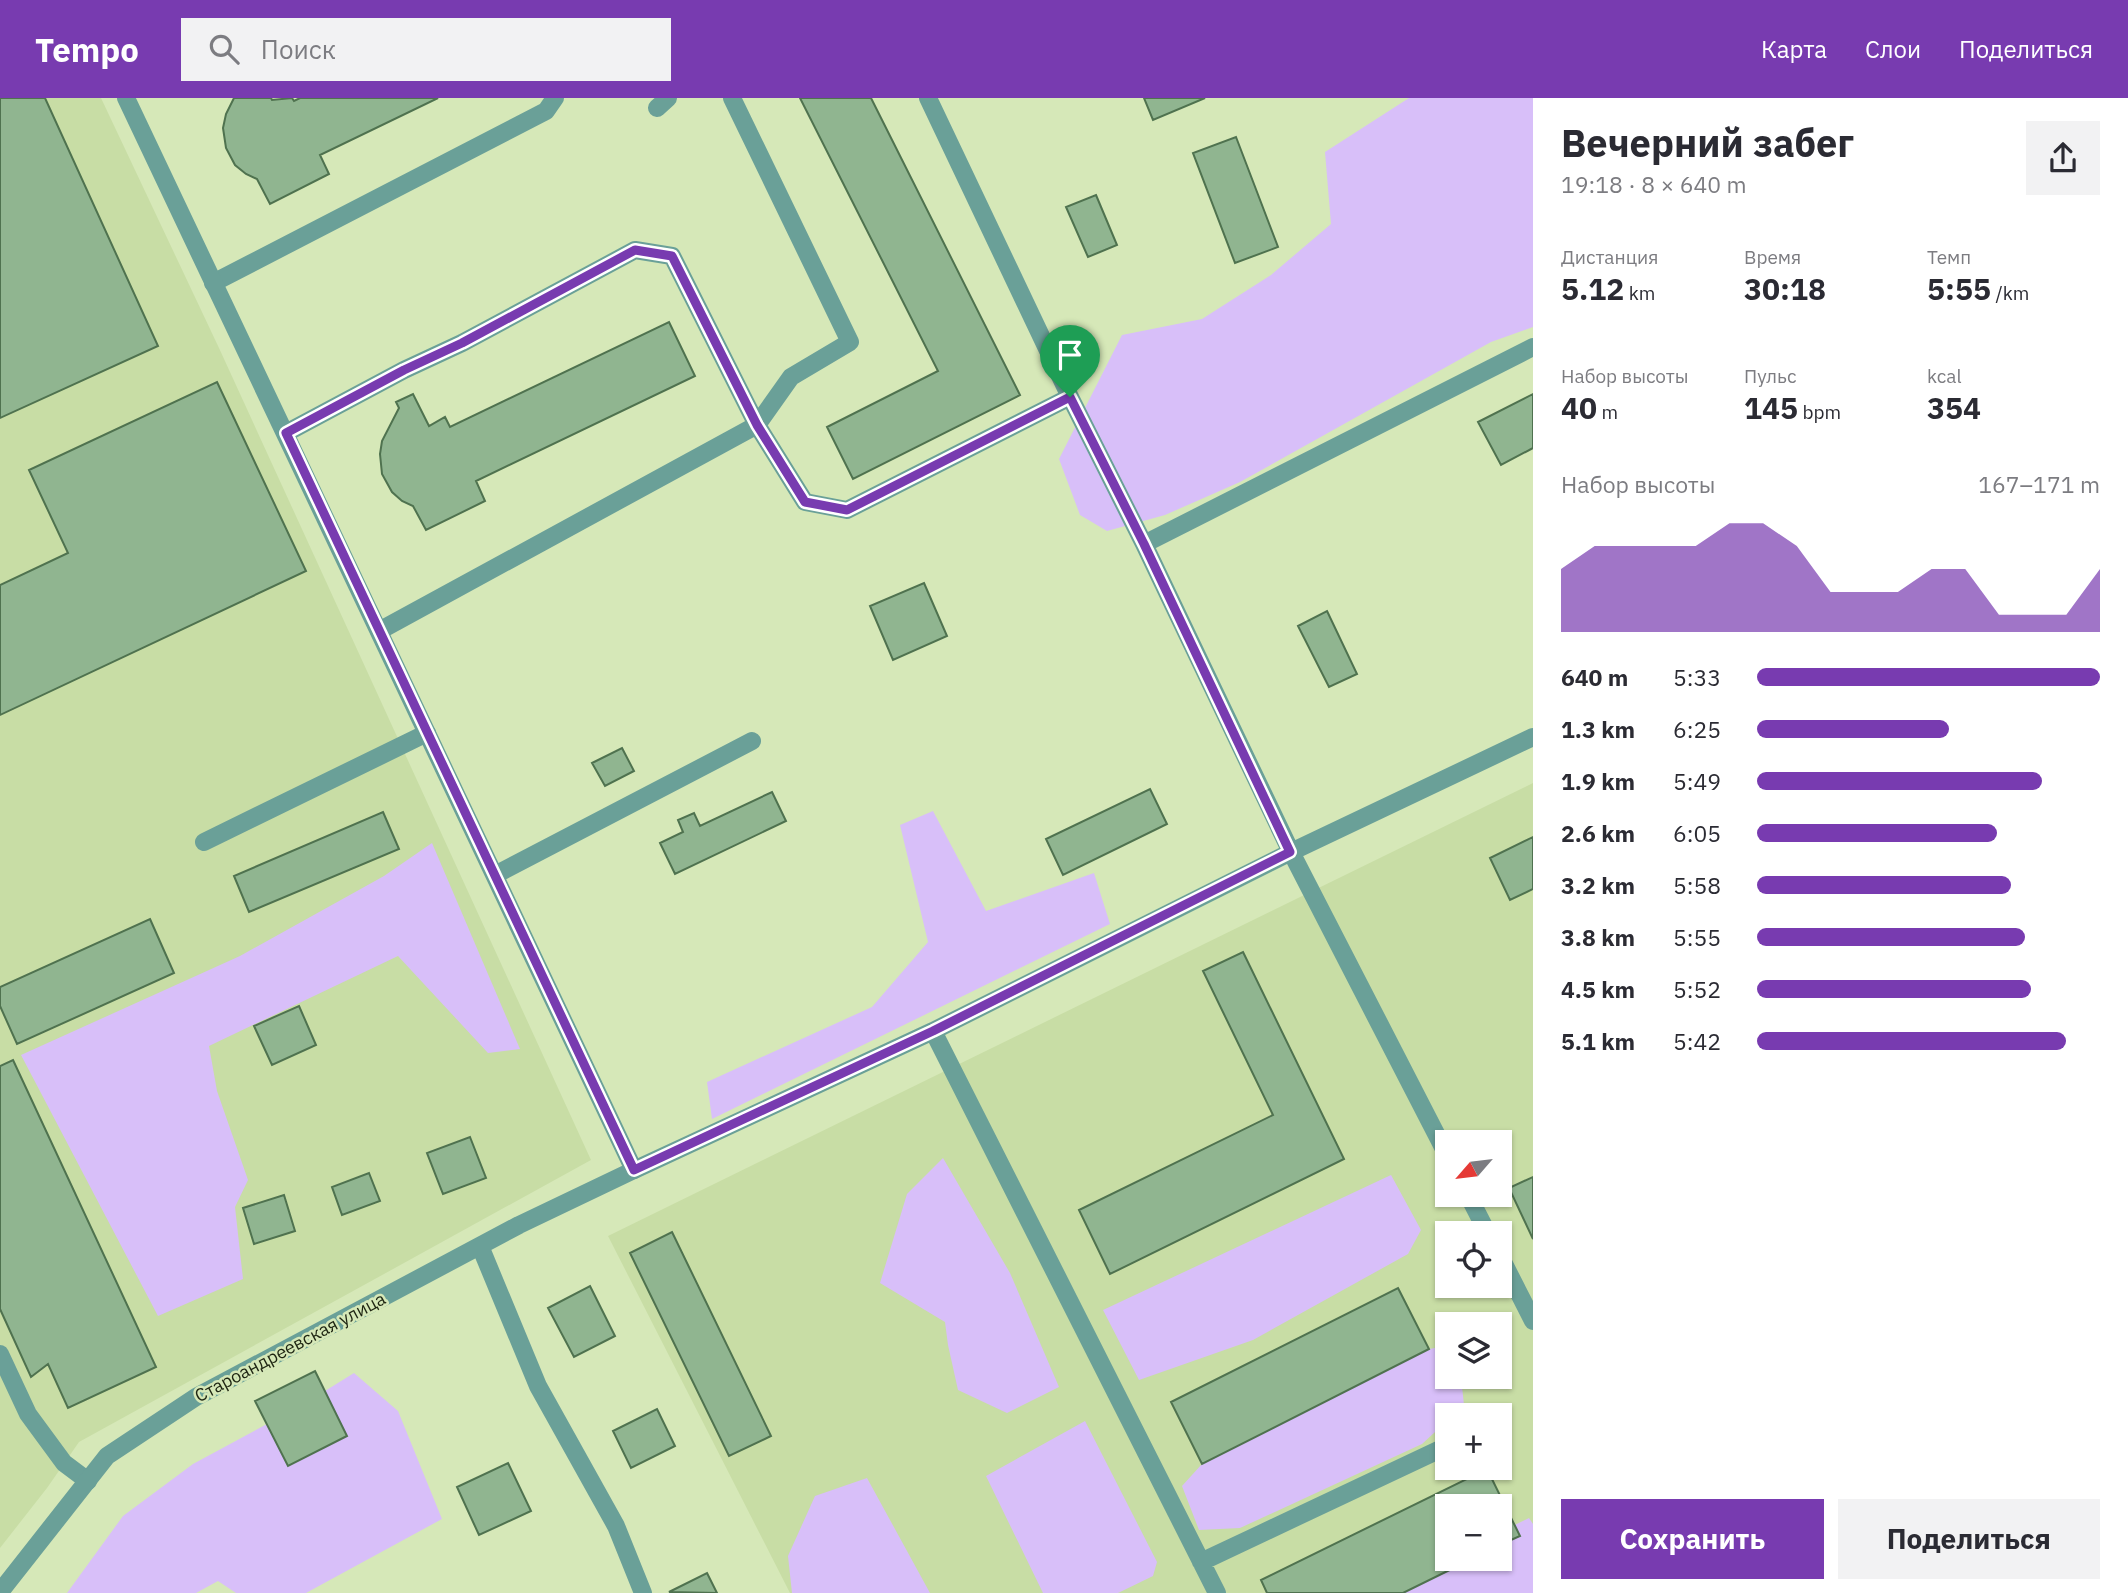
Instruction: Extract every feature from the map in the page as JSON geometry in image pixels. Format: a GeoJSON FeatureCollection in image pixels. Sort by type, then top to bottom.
{"type":"FeatureCollection","features":[{"type":"Feature","properties":{"kind":"street"},"geometry":{"type":"LineString","coordinates":[[213,283],[546,111],[555,98]]}},
{"type":"Feature","properties":{"kind":"street"},"geometry":{"type":"LineString","coordinates":[[379,631],[757,425],[791,377],[850,342],[732,98]]}},
{"type":"Feature","properties":{"kind":"street"},"geometry":{"type":"LineString","coordinates":[[928,98],[1290,852],[1435,1132]]}},
{"type":"Feature","properties":{"kind":"street"},"geometry":{"type":"LineString","coordinates":[[133,100],[213,283],[634,1170]]}},
{"type":"Feature","properties":{"kind":"street"},"geometry":{"type":"LineString","coordinates":[[286,433],[635,250],[672,256],[757,425],[805,502],[847,510],[1070,397]]}},
{"type":"Feature","properties":{"kind":"street"},"geometry":{"type":"LineString","coordinates":[[1144,544],[1533,346]]}},
{"type":"Feature","properties":{"kind":"street"},"geometry":{"type":"LineString","coordinates":[[204,842],[427,733]]}},
{"type":"Feature","properties":{"kind":"street","name":"Староандреевская улица"},"geometry":{"type":"LineString","coordinates":[[0,1592],[107,1456],[196,1397],[480,1246],[634,1170],[933,1031],[1290,852],[1533,737]]}},
{"type":"Feature","properties":{"kind":"street"},"geometry":{"type":"LineString","coordinates":[[495,875],[752,741]]}},
{"type":"Feature","properties":{"kind":"street"},"geometry":{"type":"LineString","coordinates":[[933,1031],[1217,1593]]}},
{"type":"Feature","properties":{"kind":"street"},"geometry":{"type":"LineString","coordinates":[[480,1246],[538,1386],[616,1526],[643,1593]]}},
{"type":"Feature","properties":{"kind":"street"},"geometry":{"type":"LineString","coordinates":[[1512,1280],[1533,1321]]}},
{"type":"Feature","properties":{"kind":"street"},"geometry":{"type":"LineString","coordinates":[[0,1354],[28,1414],[64,1463],[88,1480]]}},
{"type":"Feature","properties":{"kind":"street"},"geometry":{"type":"LineString","coordinates":[[1202,1562],[1435,1453]]}},
{"type":"Feature","properties":{"kind":"shaded area"},"geometry":{"type":"Polygon","coordinates":[[[0,98],[101,98],[219,348],[591,1160],[79,1442],[0,1548],[0,98]]]}},
{"type":"Feature","properties":{"kind":"shaded area"},"geometry":{"type":"Polygon","coordinates":[[[1409,98],[1533,98],[1533,327],[1491,342],[1240,482],[1165,515],[1107,531],[1080,515],[1059,459],[1122,335],[1202,319],[1271,275],[1331,224],[1325,152],[1409,98]]]}},
{"type":"Feature","properties":{"kind":"shaded area"},"geometry":{"type":"Polygon","coordinates":[[[1533,783],[1533,1593],[790,1593],[608,1236],[1533,783]]]}},
{"type":"Feature","properties":{"kind":"shaded area"},"geometry":{"type":"Polygon","coordinates":[[[933,811],[986,911],[1094,873],[1110,924],[712,1119],[707,1082],[872,1007],[928,942],[900,825],[933,811]]]}},
{"type":"Feature","properties":{"kind":"shaded area"},"geometry":{"type":"Polygon","coordinates":[[[432,843],[520,1049],[488,1053],[398,956],[209,1046],[217,1091],[248,1180],[235,1207],[243,1279],[158,1316],[21,1055],[240,956],[384,876],[432,843]]]}},
{"type":"Feature","properties":{"kind":"shaded area"},"geometry":{"type":"Polygon","coordinates":[[[943,1158],[1010,1273],[1059,1387],[1007,1413],[958,1390],[945,1322],[880,1283],[907,1194],[943,1158]]]}},
{"type":"Feature","properties":{"kind":"shaded area"},"geometry":{"type":"Polygon","coordinates":[[[1391,1175],[1421,1230],[1408,1254],[1253,1340],[1139,1380],[1103,1310],[1391,1175]]]}},
{"type":"Feature","properties":{"kind":"shaded area"},"geometry":{"type":"Polygon","coordinates":[[[1435,1348],[1435,1389],[1462,1389],[1464,1403],[1435,1403],[1435,1432],[1422,1444],[1240,1528],[1199,1530],[1182,1486],[1202,1464],[1435,1348]]]}},
{"type":"Feature","properties":{"kind":"shaded area"},"geometry":{"type":"Polygon","coordinates":[[[354,1373],[398,1411],[442,1519],[306,1593],[236,1593],[218,1581],[196,1593],[67,1593],[123,1516],[193,1464],[304,1404],[354,1373]]]}},
{"type":"Feature","properties":{"kind":"shaded area"},"geometry":{"type":"Polygon","coordinates":[[[1085,1421],[1157,1562],[1153,1576],[1118,1593],[1043,1593],[986,1476],[1085,1421]]]}},
{"type":"Feature","properties":{"kind":"shaded area"},"geometry":{"type":"Polygon","coordinates":[[[867,1478],[930,1593],[792,1593],[788,1556],[815,1496],[867,1478]]]}},
{"type":"Feature","properties":{"kind":"shaded area"},"geometry":{"type":"Polygon","coordinates":[[[1529,1518],[1533,1524],[1533,1593],[1372,1593],[1435,1563],[1435,1571],[1512,1571],[1512,1526],[1529,1518]]]}},
{"type":"Feature","properties":{"kind":"building"},"geometry":{"type":"Polygon","coordinates":[[[0,98],[45,98],[158,346],[0,418],[0,98]]]}},
{"type":"Feature","properties":{"kind":"building"},"geometry":{"type":"Polygon","coordinates":[[[234,98],[292,98],[294,101],[300,98],[438,98],[320,155],[329,174],[270,204],[257,179],[235,165],[226,148],[223,128],[234,98]]]}},
{"type":"Feature","properties":{"kind":"building"},"geometry":{"type":"Polygon","coordinates":[[[800,98],[871,98],[1020,395],[853,479],[827,427],[938,371],[800,98]]]}},
{"type":"Feature","properties":{"kind":"building"},"geometry":{"type":"Polygon","coordinates":[[[1144,98],[1205,98],[1153,120],[1144,98]]]}},
{"type":"Feature","properties":{"kind":"building"},"geometry":{"type":"Polygon","coordinates":[[[1236,137],[1278,247],[1235,263],[1193,153],[1236,137]]]}},
{"type":"Feature","properties":{"kind":"building"},"geometry":{"type":"Polygon","coordinates":[[[1096,195],[1117,245],[1088,257],[1066,207],[1096,195]]]}},
{"type":"Feature","properties":{"kind":"building"},"geometry":{"type":"Polygon","coordinates":[[[669,322],[695,376],[476,481],[485,501],[426,530],[413,506],[392,492],[382,474],[380,454],[382,441],[399,408],[396,402],[413,394],[429,426],[445,417],[450,427],[669,322]]]}},
{"type":"Feature","properties":{"kind":"building"},"geometry":{"type":"Polygon","coordinates":[[[217,382],[306,571],[0,715],[0,585],[68,553],[29,470],[217,382]]]}},
{"type":"Feature","properties":{"kind":"building"},"geometry":{"type":"Polygon","coordinates":[[[1533,394],[1533,448],[1501,465],[1478,422],[1533,394]]]}},
{"type":"Feature","properties":{"kind":"building"},"geometry":{"type":"Polygon","coordinates":[[[924,583],[947,636],[893,660],[870,606],[924,583]]]}},
{"type":"Feature","properties":{"kind":"building"},"geometry":{"type":"Polygon","coordinates":[[[1327,611],[1357,674],[1329,687],[1298,626],[1327,611]]]}},
{"type":"Feature","properties":{"kind":"building"},"geometry":{"type":"Polygon","coordinates":[[[622,748],[634,771],[605,786],[592,763],[622,748]]]}},
{"type":"Feature","properties":{"kind":"building"},"geometry":{"type":"Polygon","coordinates":[[[1150,789],[1167,824],[1063,875],[1046,839],[1150,789]]]}},
{"type":"Feature","properties":{"kind":"building"},"geometry":{"type":"Polygon","coordinates":[[[772,792],[786,821],[675,874],[660,843],[683,832],[678,820],[694,813],[700,826],[772,792]]]}},
{"type":"Feature","properties":{"kind":"building"},"geometry":{"type":"Polygon","coordinates":[[[383,812],[399,849],[249,912],[234,876],[383,812]]]}},
{"type":"Feature","properties":{"kind":"building"},"geometry":{"type":"Polygon","coordinates":[[[1533,837],[1533,889],[1510,900],[1490,858],[1533,837]]]}},
{"type":"Feature","properties":{"kind":"building"},"geometry":{"type":"Polygon","coordinates":[[[150,919],[174,973],[17,1044],[0,1006],[0,987],[150,919]]]}},
{"type":"Feature","properties":{"kind":"building"},"geometry":{"type":"Polygon","coordinates":[[[1243,952],[1344,1159],[1110,1274],[1079,1210],[1273,1115],[1203,971],[1243,952]]]}},
{"type":"Feature","properties":{"kind":"building"},"geometry":{"type":"Polygon","coordinates":[[[299,1006],[316,1045],[272,1065],[254,1026],[299,1006]]]}},
{"type":"Feature","properties":{"kind":"building"},"geometry":{"type":"Polygon","coordinates":[[[13,1060],[156,1367],[68,1408],[48,1364],[31,1377],[0,1309],[0,1066],[13,1060]]]}},
{"type":"Feature","properties":{"kind":"building"},"geometry":{"type":"Polygon","coordinates":[[[470,1137],[486,1178],[443,1194],[427,1153],[470,1137]]]}},
{"type":"Feature","properties":{"kind":"building"},"geometry":{"type":"Polygon","coordinates":[[[369,1173],[380,1201],[342,1215],[332,1187],[369,1173]]]}},
{"type":"Feature","properties":{"kind":"building"},"geometry":{"type":"Polygon","coordinates":[[[1533,1177],[1533,1239],[1512,1194],[1512,1187],[1533,1177]]]}},
{"type":"Feature","properties":{"kind":"building"},"geometry":{"type":"Polygon","coordinates":[[[284,1195],[295,1231],[254,1244],[243,1208],[284,1195]]]}},
{"type":"Feature","properties":{"kind":"building"},"geometry":{"type":"Polygon","coordinates":[[[672,1232],[771,1436],[729,1456],[630,1253],[672,1232]]]}},
{"type":"Feature","properties":{"kind":"building"},"geometry":{"type":"Polygon","coordinates":[[[590,1286],[615,1336],[574,1357],[548,1308],[590,1286]]]}},
{"type":"Feature","properties":{"kind":"building"},"geometry":{"type":"Polygon","coordinates":[[[1398,1288],[1429,1349],[1202,1464],[1171,1402],[1398,1288]]]}},
{"type":"Feature","properties":{"kind":"building"},"geometry":{"type":"Polygon","coordinates":[[[315,1371],[347,1436],[288,1466],[255,1401],[315,1371]]]}},
{"type":"Feature","properties":{"kind":"building"},"geometry":{"type":"Polygon","coordinates":[[[657,1409],[675,1446],[631,1468],[613,1431],[657,1409]]]}},
{"type":"Feature","properties":{"kind":"building"},"geometry":{"type":"Polygon","coordinates":[[[508,1463],[531,1511],[479,1535],[457,1487],[508,1463]]]}},
{"type":"Feature","properties":{"kind":"building"},"geometry":{"type":"Polygon","coordinates":[[[1465,1480],[1492,1480],[1499,1494],[1436,1494],[1465,1480]]]}},
{"type":"Feature","properties":{"kind":"building"},"geometry":{"type":"Polygon","coordinates":[[[1435,1495],[1435,1571],[1448,1571],[1403,1593],[1267,1593],[1261,1580],[1435,1495]]]}},
{"type":"Feature","properties":{"kind":"building"},"geometry":{"type":"Polygon","coordinates":[[[1512,1520],[1520,1536],[1512,1540],[1512,1520]]]}},
{"type":"Feature","properties":{"kind":"building"},"geometry":{"type":"Polygon","coordinates":[[[707,1573],[717,1593],[669,1592],[707,1573]]]}},
{"type":"Feature","properties":{"kind":"route"},"geometry":{"type":"LineString","coordinates":[[635,250],[672,256],[757,425],[805,502],[847,510],[1070,397],[1144,544],[1290,852],[933,1031],[634,1170],[286,433],[635,250]]}}]}
